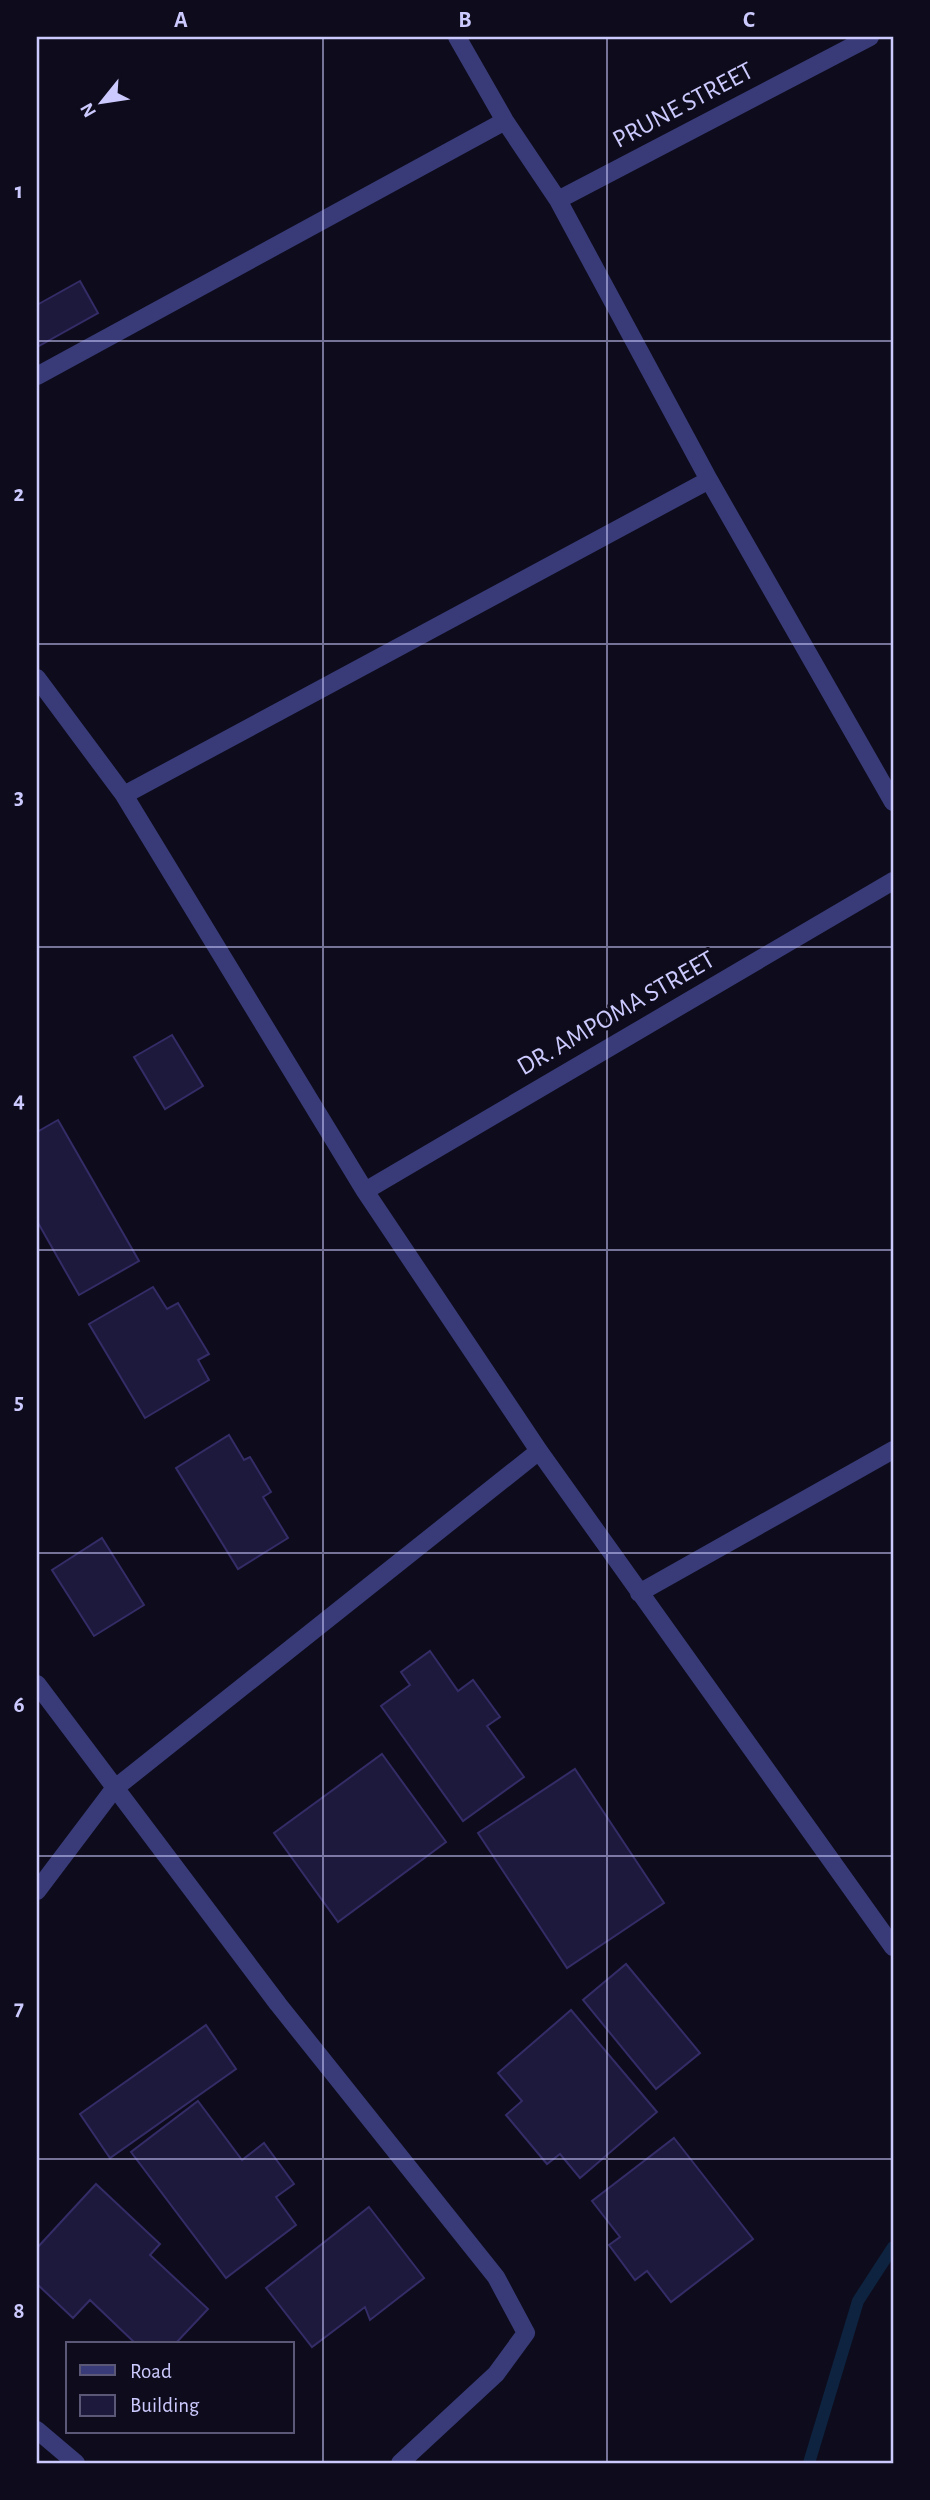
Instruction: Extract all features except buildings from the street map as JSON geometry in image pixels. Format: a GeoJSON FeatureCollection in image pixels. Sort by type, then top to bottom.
{"type":"FeatureCollection","features":[{"type":"Feature","properties":{"kind":"street"},"geometry":{"type":"LineString","coordinates":[[457,37],[505,121],[558,200],[709,480],[893,802]]}},
{"type":"Feature","properties":{"kind":"street","name":"PRUNE STREET"},"geometry":{"type":"LineString","coordinates":[[558,200],[870,37]]}},
{"type":"Feature","properties":{"kind":"street"},"geometry":{"type":"LineString","coordinates":[[37,376],[505,121]]}},
{"type":"Feature","properties":{"kind":"street"},"geometry":{"type":"LineString","coordinates":[[124,795],[709,480]]}},
{"type":"Feature","properties":{"kind":"street"},"geometry":{"type":"LineString","coordinates":[[37,678],[124,795],[365,1191],[539,1451],[893,1947]]}},
{"type":"Feature","properties":{"kind":"street","name":"DR. AMPOMA STREET"},"geometry":{"type":"LineString","coordinates":[[365,1191],[893,881]]}},
{"type":"Feature","properties":{"kind":"street"},"geometry":{"type":"LineString","coordinates":[[639,1593],[893,1450]]}},
{"type":"Feature","properties":{"kind":"street"},"geometry":{"type":"LineString","coordinates":[[37,1891],[114,1789],[539,1451]]}},
{"type":"Feature","properties":{"kind":"street"},"geometry":{"type":"LineString","coordinates":[[37,1684],[278,2004],[496,2277],[526,2333],[496,2374],[400,2463]]}},
{"type":"Feature","properties":{"kind":"street"},"geometry":{"type":"LineString","coordinates":[[37,2430],[76,2463]]}},
{"type":"Feature","properties":{"kind":"waterway"},"geometry":{"type":"LineString","coordinates":[[809,2463],[858,2301],[893,2247]]}}]}
